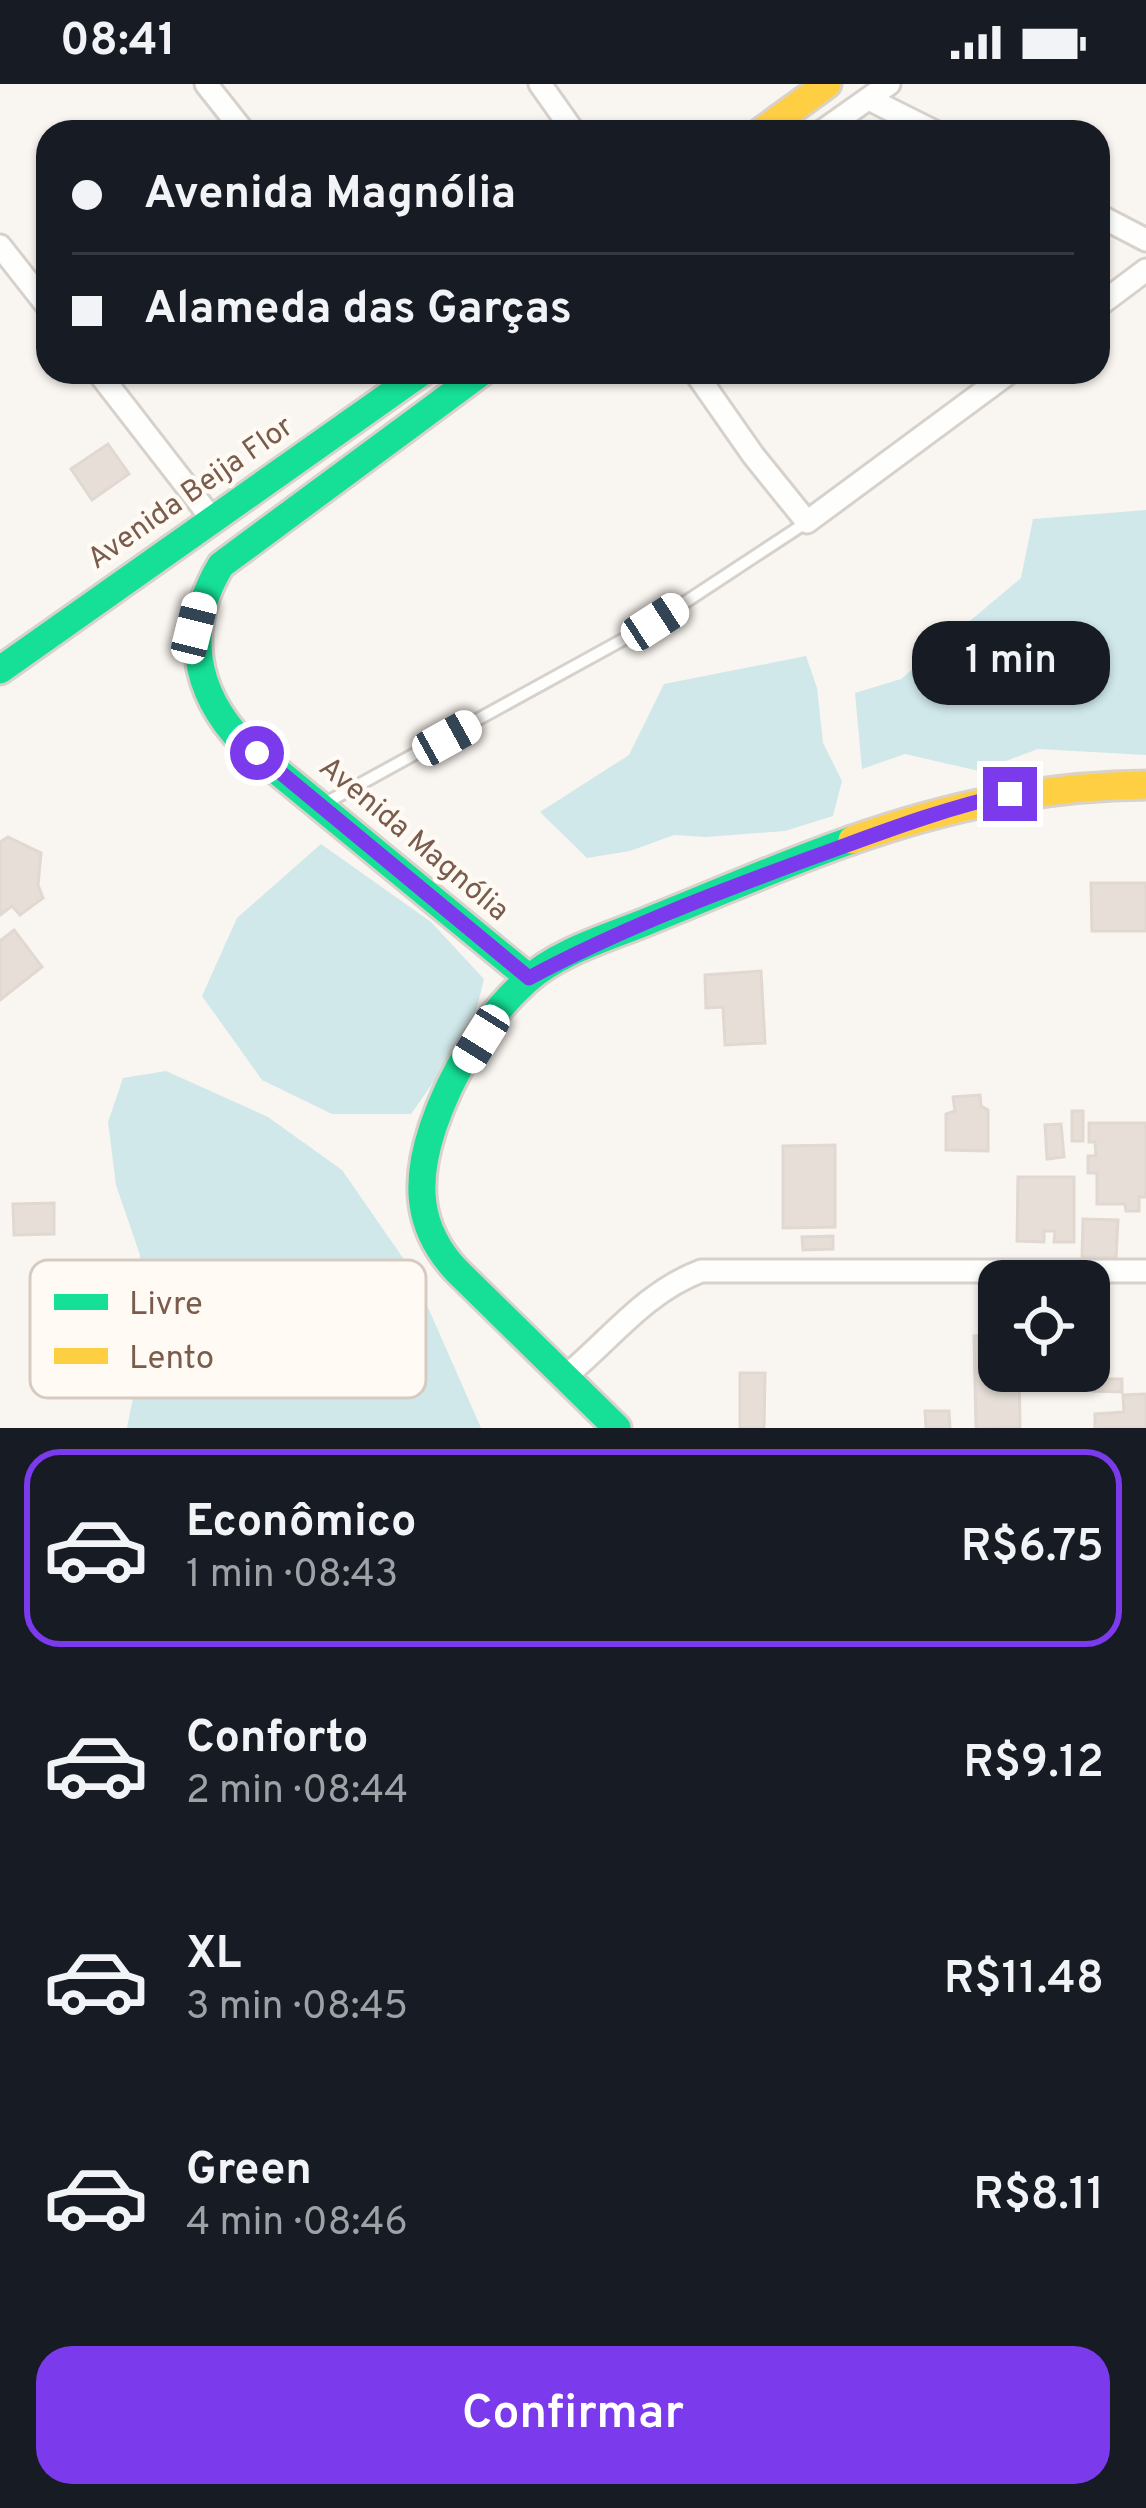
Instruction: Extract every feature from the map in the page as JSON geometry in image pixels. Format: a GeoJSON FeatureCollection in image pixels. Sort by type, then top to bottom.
{"type":"FeatureCollection","features":[{"type":"Feature","properties":{"kind":"street"},"geometry":{"type":"LineString","coordinates":[[206,84],[234,120]]}},
{"type":"Feature","properties":{"kind":"street"},"geometry":{"type":"LineString","coordinates":[[540,84],[566,120]]}},
{"type":"Feature","properties":{"kind":"street"},"geometry":{"type":"LineString","coordinates":[[778,120],[827,84]]}},
{"type":"Feature","properties":{"kind":"street"},"geometry":{"type":"LineString","coordinates":[[838,120],[890,84]]}},
{"type":"Feature","properties":{"kind":"street"},"geometry":{"type":"LineString","coordinates":[[869,99],[910,120]]}},
{"type":"Feature","properties":{"kind":"street"},"geometry":{"type":"LineString","coordinates":[[1110,221],[1146,240]]}},
{"type":"Feature","properties":{"kind":"street"},"geometry":{"type":"LineString","coordinates":[[0,245],[36,292]]}},
{"type":"Feature","properties":{"kind":"street"},"geometry":{"type":"LineString","coordinates":[[1110,297],[1146,270]]}},
{"type":"Feature","properties":{"kind":"street"},"geometry":{"type":"LineString","coordinates":[[107,384],[212,519]]}},
{"type":"Feature","properties":{"kind":"street","name":"Avenida Beija Flor"},"geometry":{"type":"LineString","coordinates":[[0,670],[405,384]]}},
{"type":"Feature","properties":{"kind":"street","name":"Avenida Magnólia"},"geometry":{"type":"LineString","coordinates":[[466,384],[221,565],[202,590],[194,628],[198,667],[227,726],[529,978]]}},
{"type":"Feature","properties":{"kind":"street"},"geometry":{"type":"LineString","coordinates":[[703,384],[807,522],[994,384]]}},
{"type":"Feature","properties":{"kind":"street"},"geometry":{"type":"LineString","coordinates":[[617,1428],[443,1256],[421,1205],[421,1166],[440,1108],[496,1016],[529,978],[593,944],[734,886],[938,812],[1041,788],[1146,785]]}},
{"type":"Feature","properties":{"kind":"street"},"geometry":{"type":"LineString","coordinates":[[566,1376],[648,1299],[672,1282],[701,1271],[1146,1271]]}},
{"type":"Feature","properties":{"kind":"lane"},"geometry":{"type":"LineString","coordinates":[[319,807],[655,622],[807,522]]}},
{"type":"Feature","properties":{"kind":"water"},"geometry":{"type":"Polygon","coordinates":[[[1146,510],[1146,755],[1038,749],[979,771],[905,754],[862,769],[855,693],[901,679],[1021,578],[1033,519],[1146,510]]]}},
{"type":"Feature","properties":{"kind":"water"},"geometry":{"type":"Polygon","coordinates":[[[806,656],[817,688],[823,743],[842,781],[833,816],[785,831],[674,835],[630,851],[587,858],[540,812],[629,755],[664,684],[806,656]]]}},
{"type":"Feature","properties":{"kind":"water"},"geometry":{"type":"Polygon","coordinates":[[[321,844],[431,922],[484,979],[472,1027],[411,1114],[332,1114],[262,1080],[202,996],[237,918],[321,844]]]}},
{"type":"Feature","properties":{"kind":"water"},"geometry":{"type":"Polygon","coordinates":[[[166,1071],[268,1117],[342,1170],[404,1260],[140,1260],[116,1185],[108,1122],[123,1078],[166,1071]]]}},
{"type":"Feature","properties":{"kind":"water"},"geometry":{"type":"Polygon","coordinates":[[[426,1303],[481,1428],[127,1428],[133,1398],[426,1398],[426,1303]]]}},
{"type":"Feature","properties":{"kind":"building"},"geometry":{"type":"Polygon","coordinates":[[[108,444],[129,474],[92,500],[71,469],[108,444]]]}},
{"type":"Feature","properties":{"kind":"building"},"geometry":{"type":"Polygon","coordinates":[[[8,837],[41,853],[38,885],[43,898],[20,915],[12,906],[0,915],[0,842],[8,837]]]}},
{"type":"Feature","properties":{"kind":"building"},"geometry":{"type":"Polygon","coordinates":[[[1091,883],[1146,883],[1146,931],[1092,931],[1091,883]]]}},
{"type":"Feature","properties":{"kind":"building"},"geometry":{"type":"Polygon","coordinates":[[[14,930],[42,967],[0,1000],[0,941],[14,930]]]}},
{"type":"Feature","properties":{"kind":"building"},"geometry":{"type":"Polygon","coordinates":[[[761,971],[765,1043],[725,1045],[723,1007],[706,1008],[705,975],[761,971]]]}},
{"type":"Feature","properties":{"kind":"building"},"geometry":{"type":"Polygon","coordinates":[[[980,1095],[981,1106],[988,1110],[988,1151],[946,1150],[946,1114],[955,1111],[953,1097],[980,1095]]]}},
{"type":"Feature","properties":{"kind":"building"},"geometry":{"type":"Polygon","coordinates":[[[1072,1111],[1083,1111],[1083,1141],[1072,1141],[1072,1111]]]}},
{"type":"Feature","properties":{"kind":"building"},"geometry":{"type":"Polygon","coordinates":[[[1089,1123],[1146,1123],[1146,1197],[1139,1197],[1139,1211],[1126,1211],[1125,1204],[1097,1204],[1097,1173],[1088,1173],[1088,1156],[1096,1156],[1095,1142],[1089,1142],[1089,1123]]]}},
{"type":"Feature","properties":{"kind":"building"},"geometry":{"type":"Polygon","coordinates":[[[1061,1124],[1064,1157],[1047,1159],[1045,1125],[1061,1124]]]}},
{"type":"Feature","properties":{"kind":"building"},"geometry":{"type":"Polygon","coordinates":[[[835,1145],[835,1227],[783,1228],[783,1146],[835,1145]]]}},
{"type":"Feature","properties":{"kind":"building"},"geometry":{"type":"Polygon","coordinates":[[[1018,1177],[1074,1177],[1074,1242],[1054,1242],[1055,1231],[1044,1231],[1044,1242],[1017,1241],[1018,1177]]]}},
{"type":"Feature","properties":{"kind":"building"},"geometry":{"type":"Polygon","coordinates":[[[54,1203],[54,1234],[14,1235],[13,1204],[54,1203]]]}},
{"type":"Feature","properties":{"kind":"building"},"geometry":{"type":"Polygon","coordinates":[[[1083,1219],[1118,1220],[1116,1258],[1082,1257],[1083,1219]]]}},
{"type":"Feature","properties":{"kind":"building"},"geometry":{"type":"Polygon","coordinates":[[[833,1236],[833,1249],[803,1250],[802,1237],[833,1236]]]}},
{"type":"Feature","properties":{"kind":"building"},"geometry":{"type":"Polygon","coordinates":[[[974,1336],[978,1336],[978,1392],[1019,1392],[1020,1427],[976,1428],[974,1336]]]}},
{"type":"Feature","properties":{"kind":"building"},"geometry":{"type":"Polygon","coordinates":[[[740,1373],[765,1373],[764,1428],[740,1428],[740,1373]]]}},
{"type":"Feature","properties":{"kind":"building"},"geometry":{"type":"Polygon","coordinates":[[[1110,1379],[1122,1379],[1122,1392],[1110,1392],[1110,1379]]]}},
{"type":"Feature","properties":{"kind":"building"},"geometry":{"type":"Polygon","coordinates":[[[1146,1394],[1146,1428],[1095,1428],[1095,1414],[1124,1412],[1123,1395],[1146,1394]]]}},
{"type":"Feature","properties":{"kind":"building"},"geometry":{"type":"Polygon","coordinates":[[[925,1411],[949,1411],[950,1428],[926,1428],[925,1411]]]}},
{"type":"Feature","properties":{"kind":"traffic: fast"},"geometry":{"type":"LineString","coordinates":[[0,670],[405,384]]}},
{"type":"Feature","properties":{"kind":"traffic: fast"},"geometry":{"type":"LineString","coordinates":[[466,384],[221,565],[201,612],[199,658],[213,702],[243,743],[529,978]]}},
{"type":"Feature","properties":{"kind":"traffic: fast"},"geometry":{"type":"LineString","coordinates":[[617,1428],[456,1270],[433,1237],[423,1203],[423,1166],[440,1107],[483,1030],[526,981],[553,961],[852,840]]}},
{"type":"Feature","properties":{"kind":"traffic: slow"},"geometry":{"type":"LineString","coordinates":[[778,120],[827,84]]}},
{"type":"Feature","properties":{"kind":"traffic: slow"},"geometry":{"type":"LineString","coordinates":[[852,840],[997,800],[1070,789],[1146,785]]}},
{"type":"Feature","properties":{"kind":"route"},"geometry":{"type":"LineString","coordinates":[[257,753],[529,978],[593,944],[734,886],[938,812],[1010,794]]}}]}
